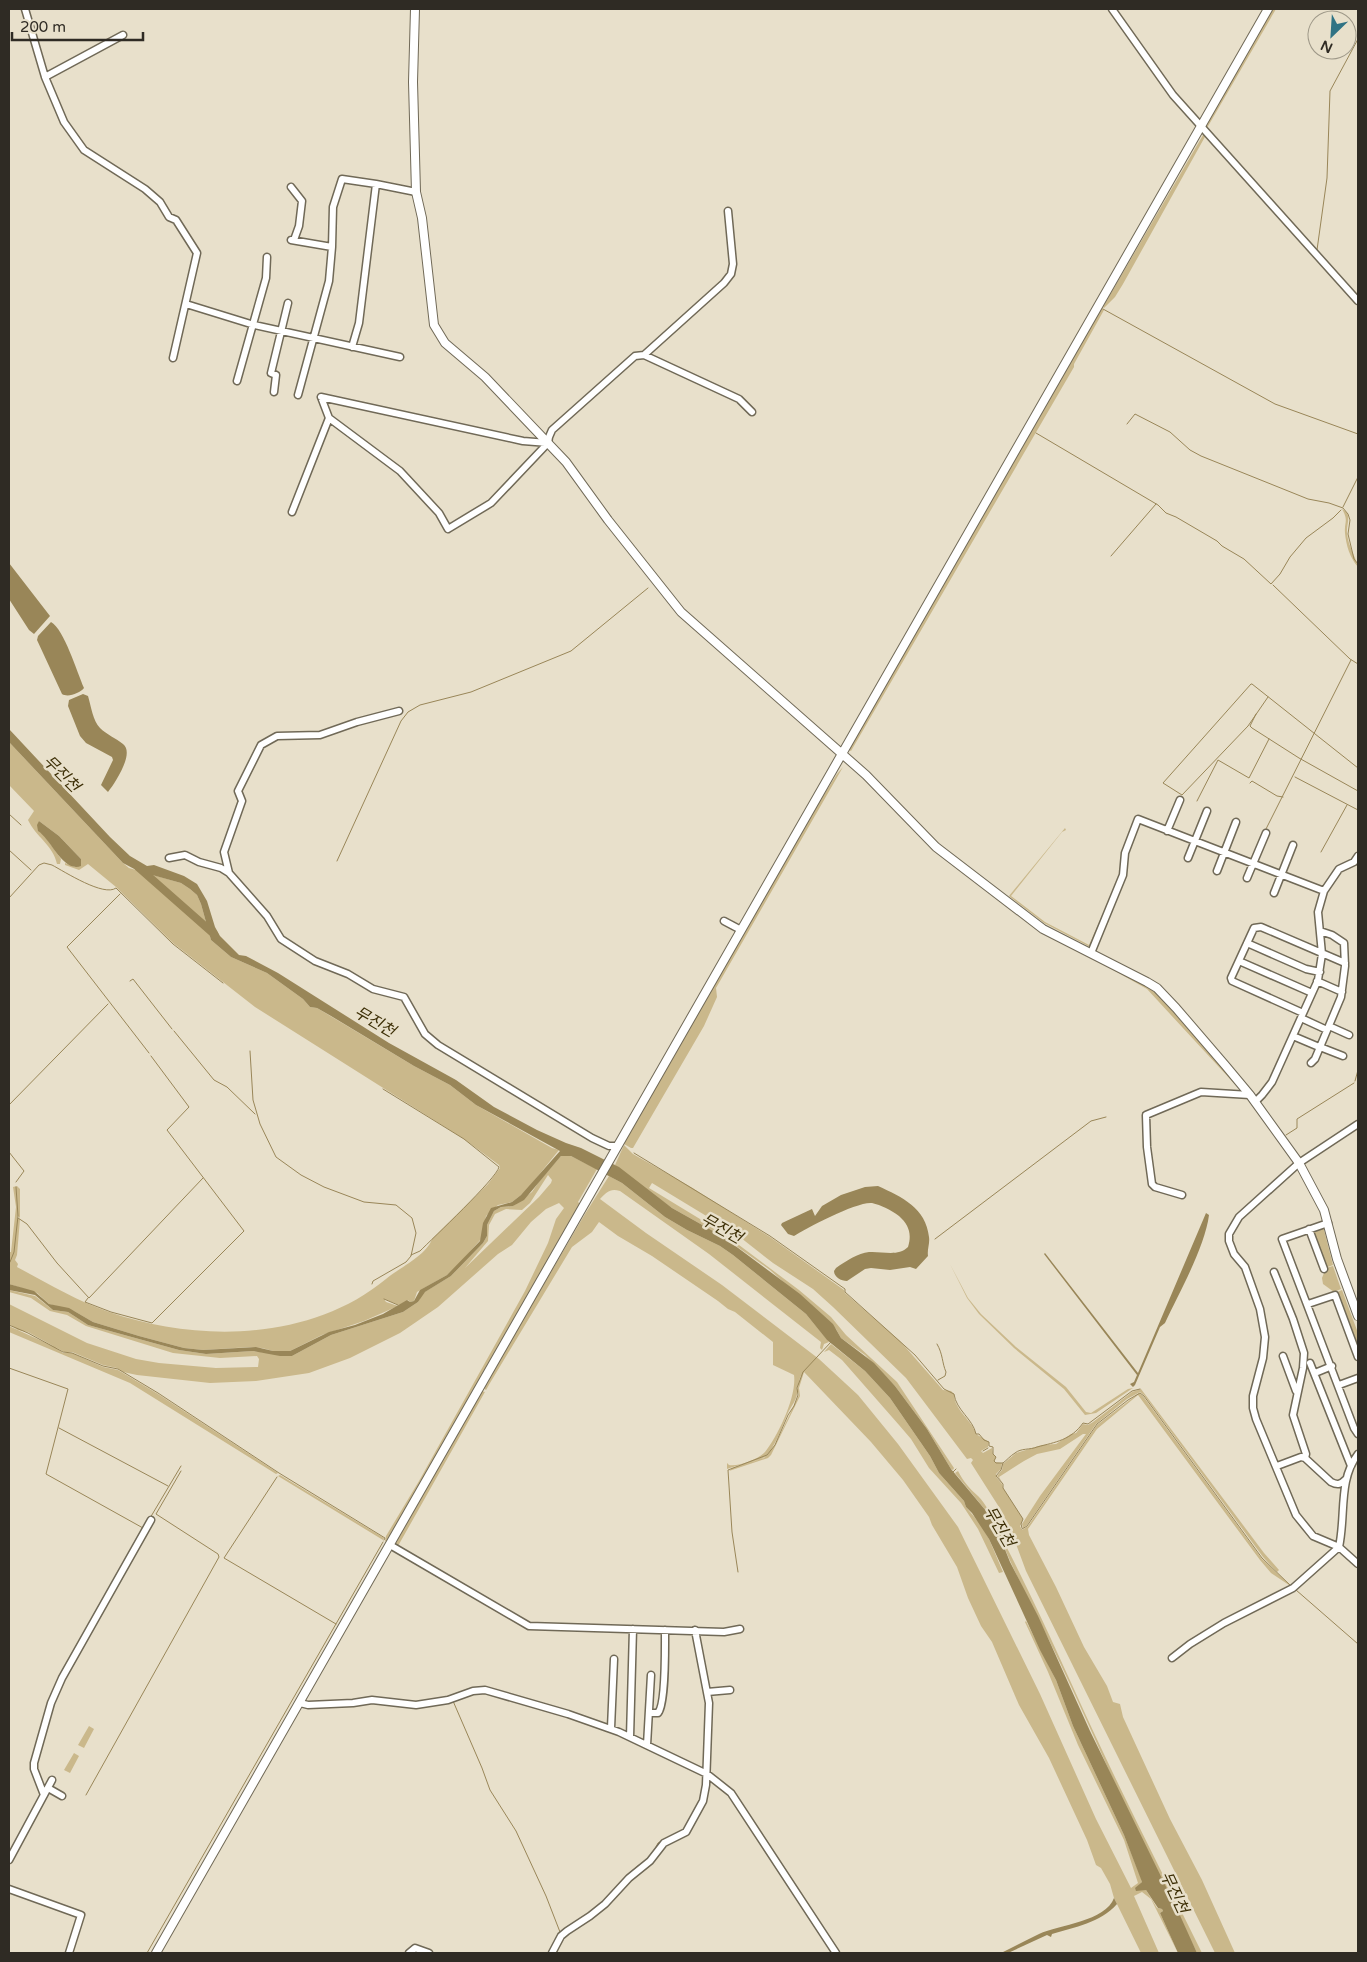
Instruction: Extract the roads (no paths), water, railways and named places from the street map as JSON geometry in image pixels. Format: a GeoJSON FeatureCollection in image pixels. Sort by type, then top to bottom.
{"type":"FeatureCollection","features":[{"type":"Feature","properties":{"kind":"main road"},"geometry":{"type":"LineString","coordinates":[[415,9],[413,82],[416,192],[422,218],[434,325],[444,343],[486,377],[566,462],[608,520],[681,612],[866,775],[936,847],[1043,929],[1136,975],[1157,988],[1176,1008],[1252,1098],[1300,1163],[1324,1210],[1337,1259],[1358,1316]]}},
{"type":"Feature","properties":{"kind":"main road"},"geometry":{"type":"LineString","coordinates":[[156,1953],[1268,9]]}},
{"type":"Feature","properties":{"kind":"street"},"geometry":{"type":"LineString","coordinates":[[24,9],[45,77],[64,122],[84,150],[160,202],[169,217],[176,220],[198,253],[173,358]]}},
{"type":"Feature","properties":{"kind":"street"},"geometry":{"type":"LineString","coordinates":[[1112,9],[1150,65],[1201,128],[1358,301]]}},
{"type":"Feature","properties":{"kind":"street"},"geometry":{"type":"LineString","coordinates":[[45,77],[123,35]]}},
{"type":"Feature","properties":{"kind":"street"},"geometry":{"type":"LineString","coordinates":[[298,394],[329,281],[334,207],[342,179],[416,192]]}},
{"type":"Feature","properties":{"kind":"street"},"geometry":{"type":"LineString","coordinates":[[352,347],[359,323],[376,184]]}},
{"type":"Feature","properties":{"kind":"street"},"geometry":{"type":"LineString","coordinates":[[291,187],[302,201],[299,226],[292,240],[332,247]]}},
{"type":"Feature","properties":{"kind":"street"},"geometry":{"type":"LineString","coordinates":[[644,355],[724,283],[731,274],[733,264],[728,211]]}},
{"type":"Feature","properties":{"kind":"street"},"geometry":{"type":"LineString","coordinates":[[237,381],[266,278],[267,257]]}},
{"type":"Feature","properties":{"kind":"street"},"geometry":{"type":"LineString","coordinates":[[274,392],[276,374],[271,373],[288,303]]}},
{"type":"Feature","properties":{"kind":"street"},"geometry":{"type":"LineString","coordinates":[[186,304],[281,332],[400,357]]}},
{"type":"Feature","properties":{"kind":"street"},"geometry":{"type":"LineString","coordinates":[[548,443],[523,440],[320,397],[329,418],[400,471],[439,513],[448,529],[491,503],[548,443],[548,437],[552,430],[635,356],[644,355],[739,399],[752,412]]}},
{"type":"Feature","properties":{"kind":"street"},"geometry":{"type":"LineString","coordinates":[[292,512],[329,418]]}},
{"type":"Feature","properties":{"kind":"street"},"geometry":{"type":"LineString","coordinates":[[229,873],[224,852],[242,801],[238,791],[261,745],[277,736],[320,735],[357,722],[398,711]]}},
{"type":"Feature","properties":{"kind":"street"},"geometry":{"type":"LineString","coordinates":[[1167,831],[1180,800]]}},
{"type":"Feature","properties":{"kind":"street"},"geometry":{"type":"LineString","coordinates":[[1188,858],[1208,811]]}},
{"type":"Feature","properties":{"kind":"street"},"geometry":{"type":"LineString","coordinates":[[1091,953],[1123,876],[1125,853],[1138,819],[1324,891]]}},
{"type":"Feature","properties":{"kind":"street"},"geometry":{"type":"LineString","coordinates":[[1217,871],[1236,822]]}},
{"type":"Feature","properties":{"kind":"street"},"geometry":{"type":"LineString","coordinates":[[1247,878],[1266,834]]}},
{"type":"Feature","properties":{"kind":"street"},"geometry":{"type":"LineString","coordinates":[[1274,893],[1293,845]]}},
{"type":"Feature","properties":{"kind":"street"},"geometry":{"type":"LineString","coordinates":[[169,858],[185,855],[199,862],[221,868],[229,873],[267,916],[281,939],[314,961],[348,974],[373,989],[404,997],[425,1034],[438,1045],[592,1138],[616,1150]]}},
{"type":"Feature","properties":{"kind":"street"},"geometry":{"type":"LineString","coordinates":[[1182,1195],[1155,1187],[1152,1184],[1147,1146],[1146,1115],[1201,1092],[1252,1098],[1262,1096],[1272,1082],[1320,972],[1322,954],[1318,912],[1324,891],[1339,869],[1354,862],[1358,856]]}},
{"type":"Feature","properties":{"kind":"street"},"geometry":{"type":"LineString","coordinates":[[724,921],[741,930]]}},
{"type":"Feature","properties":{"kind":"street"},"geometry":{"type":"LineString","coordinates":[[1345,964],[1261,927],[1254,928],[1231,978],[1232,982],[1328,1028],[1349,1036]]}},
{"type":"Feature","properties":{"kind":"street"},"geometry":{"type":"LineString","coordinates":[[1311,1063],[1342,997],[1345,964],[1343,941],[1320,931]]}},
{"type":"Feature","properties":{"kind":"street"},"geometry":{"type":"LineString","coordinates":[[1247,944],[1306,969],[1320,972]]}},
{"type":"Feature","properties":{"kind":"street"},"geometry":{"type":"LineString","coordinates":[[1239,961],[1312,993]]}},
{"type":"Feature","properties":{"kind":"street"},"geometry":{"type":"LineString","coordinates":[[1317,981],[1342,992]]}},
{"type":"Feature","properties":{"kind":"street"},"geometry":{"type":"LineString","coordinates":[[1293,1036],[1342,1056]]}},
{"type":"Feature","properties":{"kind":"street"},"geometry":{"type":"LineString","coordinates":[[1358,1124],[1300,1163],[1239,1217],[1229,1234],[1229,1241],[1234,1254],[1245,1267],[1262,1320],[1266,1345],[1253,1396],[1253,1408],[1296,1514],[1303,1525],[1313,1536],[1338,1547],[1358,1564]]}},
{"type":"Feature","properties":{"kind":"street"},"geometry":{"type":"LineString","coordinates":[[1328,1222],[1282,1239],[1332,1366],[1354,1428],[1358,1434]]}},
{"type":"Feature","properties":{"kind":"street"},"geometry":{"type":"LineString","coordinates":[[1309,1230],[1324,1269]]}},
{"type":"Feature","properties":{"kind":"street"},"geometry":{"type":"LineString","coordinates":[[1274,1272],[1304,1353],[1303,1368],[1296,1392],[1293,1415],[1306,1454],[1305,1458]]}},
{"type":"Feature","properties":{"kind":"street"},"geometry":{"type":"LineString","coordinates":[[1308,1304],[1335,1295],[1358,1357]]}},
{"type":"Feature","properties":{"kind":"street"},"geometry":{"type":"LineString","coordinates":[[1284,1356],[1296,1392]]}},
{"type":"Feature","properties":{"kind":"street"},"geometry":{"type":"LineString","coordinates":[[1310,1363],[1351,1466]]}},
{"type":"Feature","properties":{"kind":"street"},"geometry":{"type":"LineString","coordinates":[[1315,1373],[1332,1366]]}},
{"type":"Feature","properties":{"kind":"street"},"geometry":{"type":"LineString","coordinates":[[1339,1385],[1358,1378]]}},
{"type":"Feature","properties":{"kind":"street"},"geometry":{"type":"LineString","coordinates":[[1172,1658],[1218,1626],[1294,1587],[1338,1547],[1343,1514],[1345,1480],[1358,1454]]}},
{"type":"Feature","properties":{"kind":"street"},"geometry":{"type":"LineString","coordinates":[[1277,1466],[1301,1457],[1305,1458],[1336,1485],[1341,1484],[1345,1480]]}},
{"type":"Feature","properties":{"kind":"street"},"geometry":{"type":"LineString","coordinates":[[44,1796],[34,1769],[52,1703],[62,1678],[151,1520]]}},
{"type":"Feature","properties":{"kind":"street"},"geometry":{"type":"LineString","coordinates":[[390,1545],[529,1626],[724,1632],[740,1629]]}},
{"type":"Feature","properties":{"kind":"street"},"geometry":{"type":"LineString","coordinates":[[630,1737],[633,1629]]}},
{"type":"Feature","properties":{"kind":"street"},"geometry":{"type":"LineString","coordinates":[[649,1713],[658,1713],[661,1709],[664,1686],[665,1630]]}},
{"type":"Feature","properties":{"kind":"street"},"geometry":{"type":"LineString","coordinates":[[552,1953],[561,1936],[605,1904],[628,1878],[650,1861],[664,1844],[681,1836],[689,1828],[703,1801],[707,1774],[707,1692],[695,1630]]}},
{"type":"Feature","properties":{"kind":"street"},"geometry":{"type":"LineString","coordinates":[[611,1728],[614,1659]]}},
{"type":"Feature","properties":{"kind":"street"},"geometry":{"type":"LineString","coordinates":[[647,1745],[651,1675]]}},
{"type":"Feature","properties":{"kind":"street"},"geometry":{"type":"LineString","coordinates":[[300,1704],[346,1704],[372,1700],[416,1705],[448,1700],[480,1690],[611,1728],[707,1774],[731,1793],[836,1953]]}},
{"type":"Feature","properties":{"kind":"street"},"geometry":{"type":"LineString","coordinates":[[707,1692],[730,1690]]}},
{"type":"Feature","properties":{"kind":"street"},"geometry":{"type":"LineString","coordinates":[[9,1860],[52,1780]]}},
{"type":"Feature","properties":{"kind":"street"},"geometry":{"type":"LineString","coordinates":[[48,1788],[62,1796]]}},
{"type":"Feature","properties":{"kind":"street"},"geometry":{"type":"LineString","coordinates":[[9,1889],[81,1915],[69,1953]]}},
{"type":"Feature","properties":{"kind":"street"},"geometry":{"type":"LineString","coordinates":[[409,1953],[415,1948],[429,1953]]}},
{"type":"Feature","properties":{"kind":"waterway"},"geometry":{"type":"LineString","coordinates":[[1317,250],[1327,178],[1330,91],[1358,39]]}},
{"type":"Feature","properties":{"kind":"waterway"},"geometry":{"type":"LineString","coordinates":[[1103,309],[1275,404],[1358,434]]}},
{"type":"Feature","properties":{"kind":"waterway"},"geometry":{"type":"LineString","coordinates":[[1127,424],[1135,414],[1170,432],[1190,450],[1201,456],[1308,499],[1343,508],[1350,520],[1348,534],[1354,559],[1358,564]]}},
{"type":"Feature","properties":{"kind":"waterway"},"geometry":{"type":"LineString","coordinates":[[1036,433],[1158,505],[1166,513],[1217,541],[1244,559],[1271,584],[1306,538],[1341,510]]}},
{"type":"Feature","properties":{"kind":"waterway"},"geometry":{"type":"LineString","coordinates":[[1343,507],[1358,477]]}},
{"type":"Feature","properties":{"kind":"waterway"},"geometry":{"type":"LineString","coordinates":[[1111,556],[1156,504]]}},
{"type":"Feature","properties":{"kind":"waterway"},"geometry":{"type":"LineString","coordinates":[[1273,585],[1350,659],[1358,664]]}},
{"type":"Feature","properties":{"kind":"waterway"},"geometry":{"type":"LineString","coordinates":[[337,861],[401,721],[408,712],[420,705],[471,692],[571,651],[648,588]]}},
{"type":"Feature","properties":{"kind":"waterway"},"geometry":{"type":"LineString","coordinates":[[1266,829],[1351,660]]}},
{"type":"Feature","properties":{"kind":"waterway"},"geometry":{"type":"LineString","coordinates":[[1268,697],[1248,726],[1182,795],[1163,783],[1251,684],[1252,684],[1358,768]]}},
{"type":"Feature","properties":{"kind":"waterway"},"geometry":{"type":"LineString","coordinates":[[1256,714],[1250,726],[1252,728],[1299,758],[1358,791]]}},
{"type":"Feature","properties":{"kind":"waterway"},"geometry":{"type":"LineString","coordinates":[[1197,801],[1218,760],[1249,778],[1269,739]]}},
{"type":"Feature","properties":{"kind":"waterway"},"geometry":{"type":"LineString","coordinates":[[1295,777],[1358,810]]}},
{"type":"Feature","properties":{"kind":"waterway"},"geometry":{"type":"LineString","coordinates":[[1250,783],[1252,781],[1277,796],[1283,797]]}},
{"type":"Feature","properties":{"kind":"waterway"},"geometry":{"type":"LineString","coordinates":[[1321,852],[1347,805]]}},
{"type":"Feature","properties":{"kind":"waterway"},"geometry":{"type":"LineString","coordinates":[[9,814],[21,825]]}},
{"type":"Feature","properties":{"kind":"waterway"},"geometry":{"type":"LineString","coordinates":[[9,850],[31,870]]}},
{"type":"Feature","properties":{"kind":"waterway"},"geometry":{"type":"LineString","coordinates":[[9,898],[39,865],[44,863],[52,865],[94,887],[110,890],[116,888],[173,944],[223,983]]}},
{"type":"Feature","properties":{"kind":"waterway","name":"무진천"},"geometry":{"type":"LineString","coordinates":[[138,867],[214,934]]}},
{"type":"Feature","properties":{"kind":"waterway"},"geometry":{"type":"LineString","coordinates":[[120,894],[67,947],[149,1053]]}},
{"type":"Feature","properties":{"kind":"waterway"},"geometry":{"type":"LineString","coordinates":[[130,981],[133,979],[172,1029]]}},
{"type":"Feature","properties":{"kind":"waterway"},"geometry":{"type":"LineString","coordinates":[[9,1105],[108,1004]]}},
{"type":"Feature","properties":{"kind":"waterway"},"geometry":{"type":"LineString","coordinates":[[174,1031],[214,1080],[227,1087],[255,1114]]}},
{"type":"Feature","properties":{"kind":"waterway"},"geometry":{"type":"LineString","coordinates":[[250,1051],[253,1100],[260,1124],[276,1157],[301,1175],[324,1187],[364,1202],[396,1205],[412,1218],[416,1233],[411,1256],[406,1262],[373,1281],[372,1284]]}},
{"type":"Feature","properties":{"kind":"waterway"},"geometry":{"type":"LineString","coordinates":[[88,1298],[85,1302],[111,1312],[152,1323],[244,1231],[167,1130],[189,1107],[151,1056]]}},
{"type":"Feature","properties":{"kind":"waterway"},"geometry":{"type":"LineString","coordinates":[[1355,1081],[1358,1070]]}},
{"type":"Feature","properties":{"kind":"waterway"},"geometry":{"type":"LineString","coordinates":[[1286,1135],[1297,1128],[1297,1119],[1354,1083]]}},
{"type":"Feature","properties":{"kind":"waterway"},"geometry":{"type":"LineString","coordinates":[[383,1089],[464,1139],[499,1167],[488,1183],[463,1209],[420,1251],[411,1255]]}},
{"type":"Feature","properties":{"kind":"waterway"},"geometry":{"type":"LineString","coordinates":[[935,1239],[1091,1121],[1106,1117]]}},
{"type":"Feature","properties":{"kind":"waterway"},"geometry":{"type":"LineString","coordinates":[[9,1152],[24,1171],[16,1182]]}},
{"type":"Feature","properties":{"kind":"waterway"},"geometry":{"type":"LineString","coordinates":[[634,1153],[770,1236],[845,1289],[845,1292],[915,1355],[944,1389],[954,1394],[955,1400],[972,1424],[976,1434],[979,1434],[984,1440],[989,1442],[989,1446],[993,1447],[993,1454],[996,1457],[994,1461],[996,1463],[1003,1463],[1020,1450],[1063,1440],[1083,1423],[1088,1424],[1132,1391],[1140,1389]]}},
{"type":"Feature","properties":{"kind":"waterway"},"geometry":{"type":"LineString","coordinates":[[18,1218],[27,1224],[57,1263],[89,1298],[203,1178]]}},
{"type":"Feature","properties":{"kind":"waterway"},"geometry":{"type":"LineString","coordinates":[[10,1262],[14,1252],[18,1216],[16,1187]]}},
{"type":"Feature","properties":{"kind":"waterway"},"geometry":{"type":"LineString","coordinates":[[384,1299],[398,1305]]}},
{"type":"Feature","properties":{"kind":"waterway"},"geometry":{"type":"LineString","coordinates":[[9,1325],[63,1352],[72,1353],[103,1366],[118,1369],[158,1393],[279,1473],[385,1538],[384,1540]]}},
{"type":"Feature","properties":{"kind":"waterway"},"geometry":{"type":"LineString","coordinates":[[738,1572],[732,1532],[728,1470],[767,1455],[775,1445],[794,1406],[798,1395],[797,1388],[803,1372],[831,1342]]}},
{"type":"Feature","properties":{"kind":"waterway"},"geometry":{"type":"LineString","coordinates":[[937,1344],[946,1372],[945,1376],[938,1380]]}},
{"type":"Feature","properties":{"kind":"waterway"},"geometry":{"type":"LineString","coordinates":[[9,1368],[68,1389],[46,1474],[143,1528]]}},
{"type":"Feature","properties":{"kind":"waterway"},"geometry":{"type":"LineString","coordinates":[[1022,1529],[1027,1526],[1097,1424],[1140,1393],[1262,1558],[1291,1586]]}},
{"type":"Feature","properties":{"kind":"waterway"},"geometry":{"type":"LineString","coordinates":[[59,1428],[168,1486]]}},
{"type":"Feature","properties":{"kind":"waterway"},"geometry":{"type":"LineString","coordinates":[[983,1451],[988,1448]]}},
{"type":"Feature","properties":{"kind":"waterway"},"geometry":{"type":"LineString","coordinates":[[1003,1463],[1001,1470],[996,1476],[1003,1484],[1003,1488],[1023,1519],[1022,1528]]}},
{"type":"Feature","properties":{"kind":"waterway"},"geometry":{"type":"LineString","coordinates":[[131,1550],[181,1466]]}},
{"type":"Feature","properties":{"kind":"waterway"},"geometry":{"type":"LineString","coordinates":[[952,1473],[956,1469]]}},
{"type":"Feature","properties":{"kind":"waterway"},"geometry":{"type":"LineString","coordinates":[[86,1795],[219,1557],[218,1554],[156,1514],[181,1471]]}},
{"type":"Feature","properties":{"kind":"waterway"},"geometry":{"type":"LineString","coordinates":[[277,1477],[224,1558],[336,1624]]}},
{"type":"Feature","properties":{"kind":"waterway"},"geometry":{"type":"LineString","coordinates":[[147,1953],[383,1542]]}},
{"type":"Feature","properties":{"kind":"waterway"},"geometry":{"type":"LineString","coordinates":[[67,1663],[120,1569]]}},
{"type":"Feature","properties":{"kind":"waterway"},"geometry":{"type":"LineString","coordinates":[[1296,1590],[1358,1644]]}},
{"type":"Feature","properties":{"kind":"waterway"},"geometry":{"type":"LineString","coordinates":[[453,1701],[490,1790],[516,1831],[546,1896],[560,1932]]}},
{"type":"Feature","properties":{"kind":"waterway"},"geometry":{"type":"LineString","coordinates":[[653,1853],[658,1843],[662,1841]]}},
{"type":"Feature","properties":{"kind":"waterway"},"geometry":{"type":"LineString","coordinates":[[627,1875],[639,1865]]}}]}
